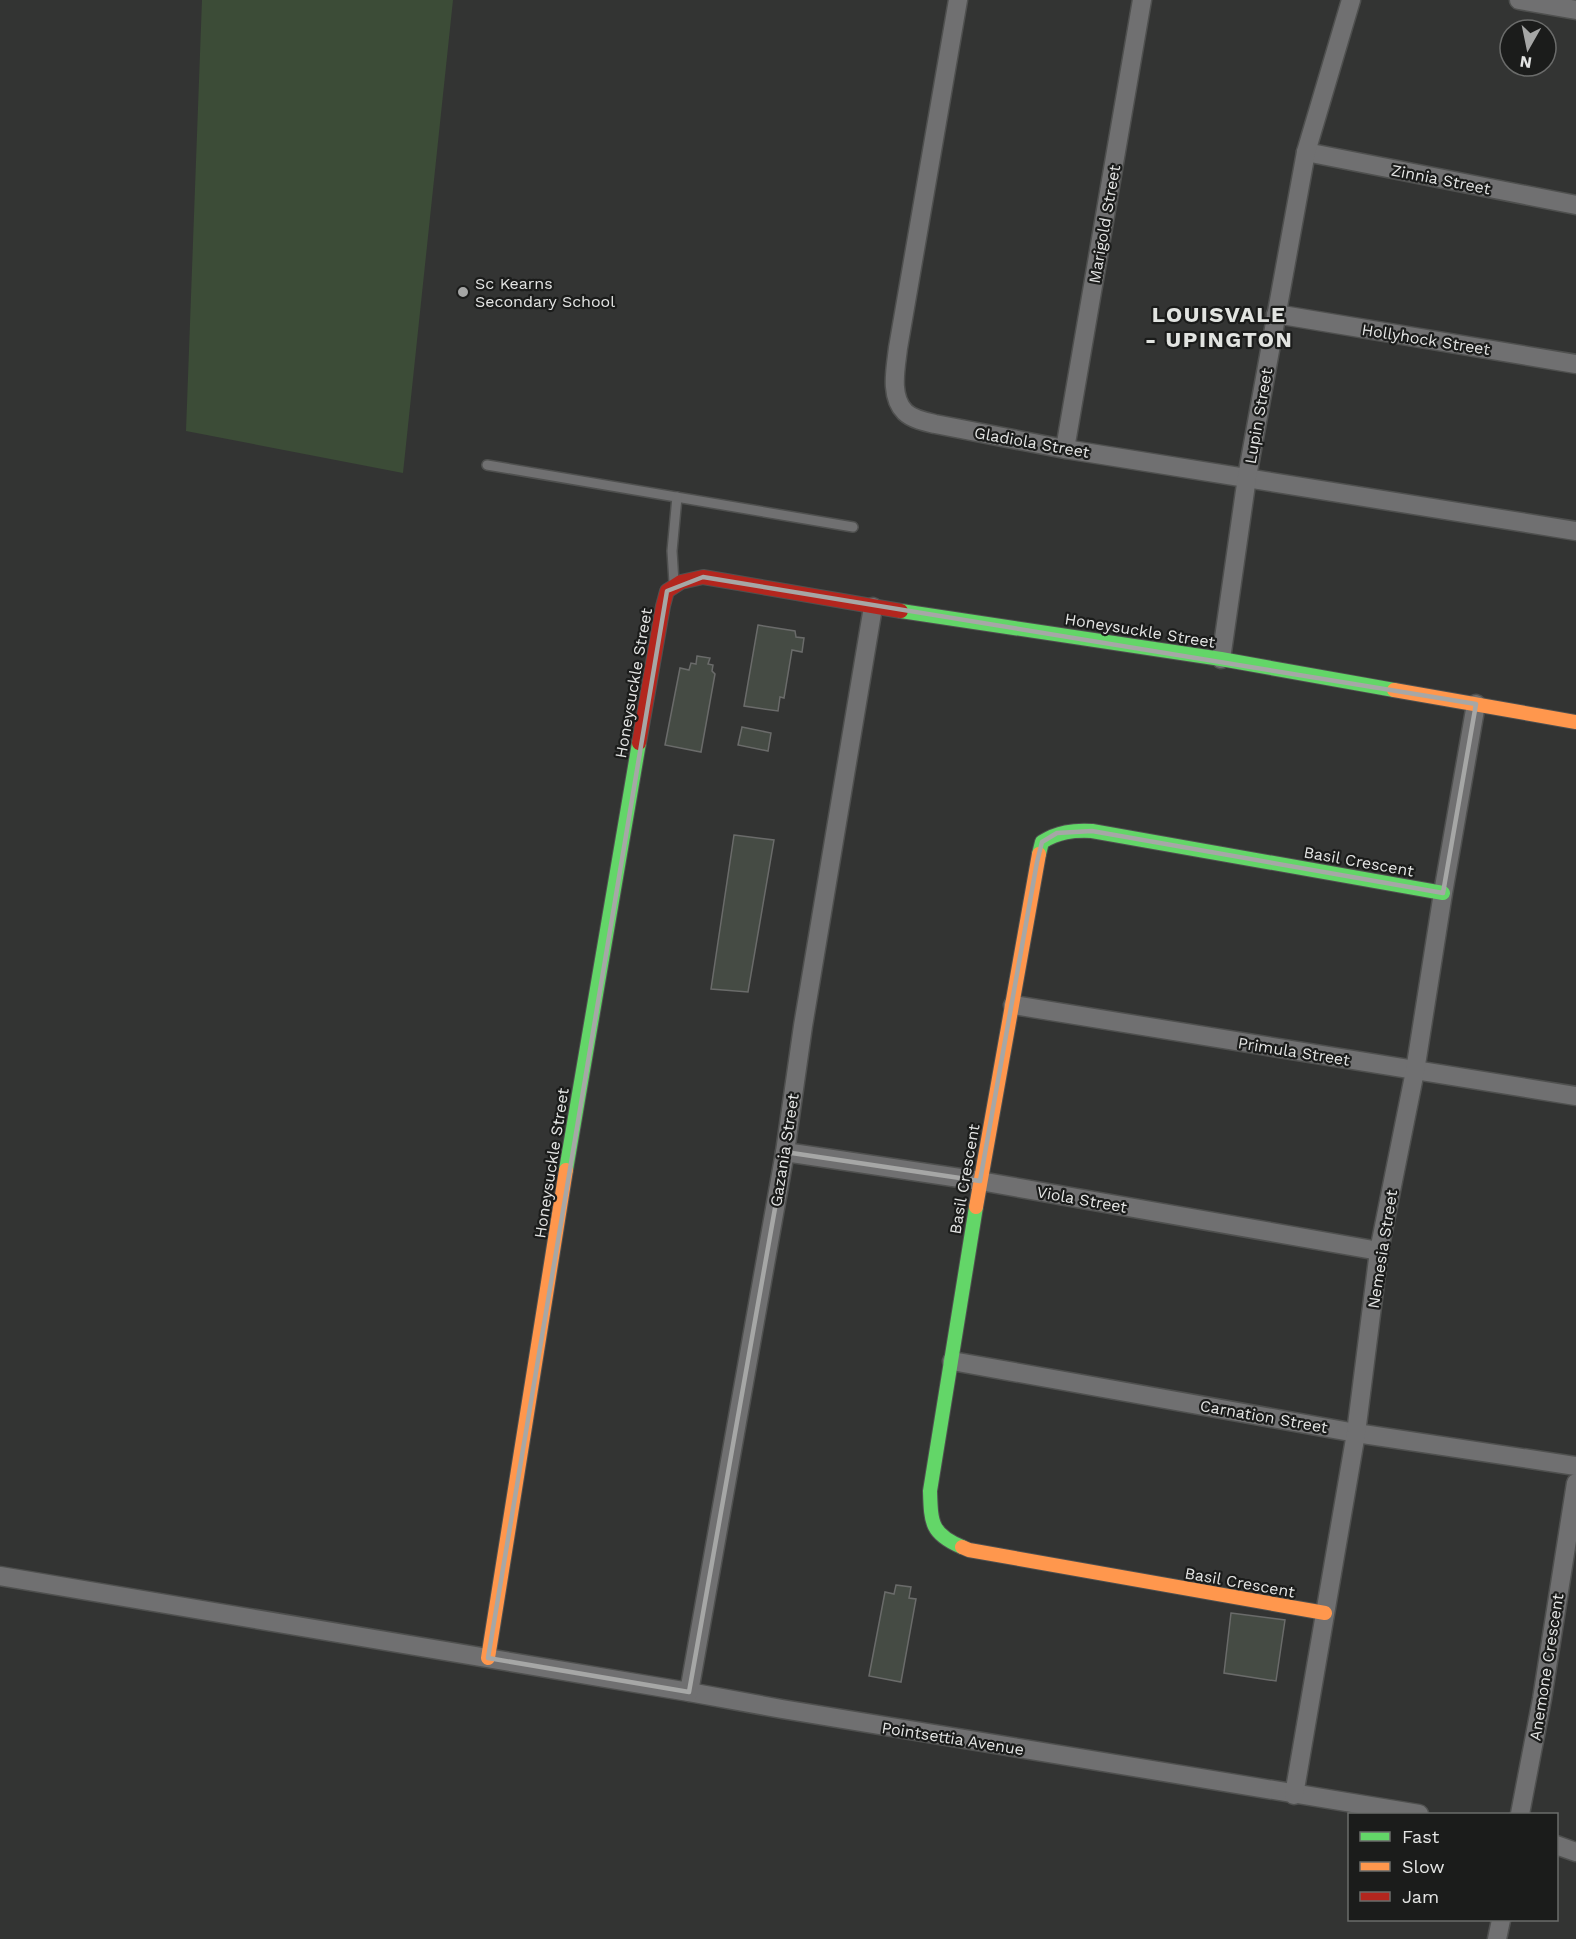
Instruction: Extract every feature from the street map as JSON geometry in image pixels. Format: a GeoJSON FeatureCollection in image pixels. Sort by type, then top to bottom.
{"type":"FeatureCollection","features":[{"type":"Feature","properties":{"kind":"street","name":"Gladiola Street"},"geometry":{"type":"LineString","coordinates":[[958,0],[894,378],[897,399],[905,412],[935,424],[1065,449],[1576,530]]}},
{"type":"Feature","properties":{"kind":"street","name":"Marigold Street"},"geometry":{"type":"LineString","coordinates":[[1065,449],[1142,0]]}},
{"type":"Feature","properties":{"kind":"street","name":"Lupin Street"},"geometry":{"type":"LineString","coordinates":[[1221,659],[1247,477],[1306,152],[1351,0]]}},
{"type":"Feature","properties":{"kind":"street"},"geometry":{"type":"LineString","coordinates":[[1519,0],[1576,10]]}},
{"type":"Feature","properties":{"kind":"street","name":"Zinnia Street"},"geometry":{"type":"LineString","coordinates":[[1306,152],[1576,205]]}},
{"type":"Feature","properties":{"kind":"street","name":"Hollyhock Street"},"geometry":{"type":"LineString","coordinates":[[1276,314],[1576,364]]}},
{"type":"Feature","properties":{"kind":"street","name":"Honeysuckle Street"},"geometry":{"type":"LineString","coordinates":[[488,1658],[634,771],[667,591],[681,582],[703,577],[873,607],[1221,659],[1576,722]]}},
{"type":"Feature","properties":{"kind":"street","name":"Gazania Street"},"geometry":{"type":"LineString","coordinates":[[690,1692],[785,1152],[803,1026],[873,607]]}},
{"type":"Feature","properties":{"kind":"street","name":"Nemesia Street"},"geometry":{"type":"LineString","coordinates":[[1294,1795],[1356,1433],[1379,1251],[1416,1071],[1443,893],[1476,704]]}},
{"type":"Feature","properties":{"kind":"street","name":"Basil Crescent"},"geometry":{"type":"LineString","coordinates":[[1325,1613],[969,1550],[945,1540],[937,1531],[931,1513],[930,1491],[980,1181],[1042,842],[1057,833],[1074,830],[1092,831],[1443,893]]}},
{"type":"Feature","properties":{"kind":"street","name":"Primula Street"},"geometry":{"type":"LineString","coordinates":[[1013,1005],[1576,1096]]}},
{"type":"Feature","properties":{"kind":"street","name":"Viola Street"},"geometry":{"type":"LineString","coordinates":[[785,1152],[980,1181],[1379,1251]]}},
{"type":"Feature","properties":{"kind":"street","name":"Carnation Street"},"geometry":{"type":"LineString","coordinates":[[952,1361],[1356,1433],[1576,1466]]}},
{"type":"Feature","properties":{"kind":"street","name":"Anemone Crescent"},"geometry":{"type":"LineString","coordinates":[[1520,1813],[1542,1699],[1576,1483]]}},
{"type":"Feature","properties":{"kind":"street","name":"Pointsettia Avenue"},"geometry":{"type":"LineString","coordinates":[[0,1576],[1406,1813]]}},
{"type":"Feature","properties":{"kind":"street"},"geometry":{"type":"LineString","coordinates":[[1558,1845],[1576,1852]]}},
{"type":"Feature","properties":{"kind":"street"},"geometry":{"type":"LineString","coordinates":[[1497,1939],[1501,1921]]}},
{"type":"Feature","properties":{"kind":"lane"},"geometry":{"type":"LineString","coordinates":[[487,465],[853,526]]}},
{"type":"Feature","properties":{"kind":"lane"},"geometry":{"type":"LineString","coordinates":[[674,585],[672,551],[677,497]]}},
{"type":"Feature","properties":{"kind":"highlighted area"},"geometry":{"type":"Polygon","coordinates":[[[703,577],[1476,704],[1443,893],[1092,831],[1057,833],[1042,842],[980,1181],[785,1152],[689,1692],[488,1658],[667,591],[703,577]]]}},
{"type":"Feature","properties":{"kind":"green space"},"geometry":{"type":"Polygon","coordinates":[[[202,0],[453,0],[403,473],[186,431],[202,0]]]}},
{"type":"Feature","properties":{"kind":"building"},"geometry":{"type":"Polygon","coordinates":[[[758,625],[795,631],[796,637],[804,638],[802,652],[792,650],[784,698],[780,697],[778,711],[744,706],[758,625]]]}},
{"type":"Feature","properties":{"kind":"building"},"geometry":{"type":"Polygon","coordinates":[[[697,656],[710,658],[708,664],[713,665],[712,671],[715,674],[701,752],[665,745],[680,668],[689,670],[691,663],[696,664],[697,656]]]}},
{"type":"Feature","properties":{"kind":"building"},"geometry":{"type":"Polygon","coordinates":[[[742,727],[771,733],[768,751],[738,745],[742,727]]]}},
{"type":"Feature","properties":{"kind":"building"},"geometry":{"type":"Polygon","coordinates":[[[734,835],[774,840],[748,992],[711,989],[734,835]]]}},
{"type":"Feature","properties":{"kind":"building"},"geometry":{"type":"Polygon","coordinates":[[[896,1585],[911,1587],[909,1598],[916,1599],[901,1682],[869,1676],[885,1592],[894,1594],[896,1585]]]}},
{"type":"Feature","properties":{"kind":"building"},"geometry":{"type":"Polygon","coordinates":[[[1231,1613],[1285,1620],[1276,1681],[1224,1673],[1231,1613]]]}},
{"type":"Feature","properties":{"kind":"traffic: fast"},"geometry":{"type":"LineString","coordinates":[[901,611],[1221,659],[1394,690]]}},
{"type":"Feature","properties":{"kind":"traffic: fast"},"geometry":{"type":"LineString","coordinates":[[566,1170],[639,743]]}},
{"type":"Feature","properties":{"kind":"traffic: fast"},"geometry":{"type":"LineString","coordinates":[[1039,854],[1042,842],[1054,836],[1072,831],[1092,831],[1443,893]]}},
{"type":"Feature","properties":{"kind":"traffic: fast"},"geometry":{"type":"LineString","coordinates":[[962,1547],[944,1537],[935,1526],[932,1519],[930,1491],[976,1207]]}},
{"type":"Feature","properties":{"kind":"traffic: slow"},"geometry":{"type":"LineString","coordinates":[[1394,690],[1576,722]]}},
{"type":"Feature","properties":{"kind":"traffic: slow"},"geometry":{"type":"LineString","coordinates":[[976,1207],[1039,854]]}},
{"type":"Feature","properties":{"kind":"traffic: slow"},"geometry":{"type":"LineString","coordinates":[[488,1658],[566,1170]]}},
{"type":"Feature","properties":{"kind":"traffic: slow"},"geometry":{"type":"LineString","coordinates":[[962,1547],[1325,1613]]}},
{"type":"Feature","properties":{"kind":"traffic: jam"},"geometry":{"type":"LineString","coordinates":[[639,743],[663,606],[667,591],[681,582],[703,577],[901,611]]}},
{"type":"Feature","properties":{"kind":"place","name":"Sc Kearns Secondary School"},"geometry":{"type":"Point","coordinates":[463,292]}},
{"type":"Feature","properties":{"kind":"district","name":"LOUISVALE - UPINGTON"},"geometry":{"type":"Point","coordinates":[1219,326]}}]}
